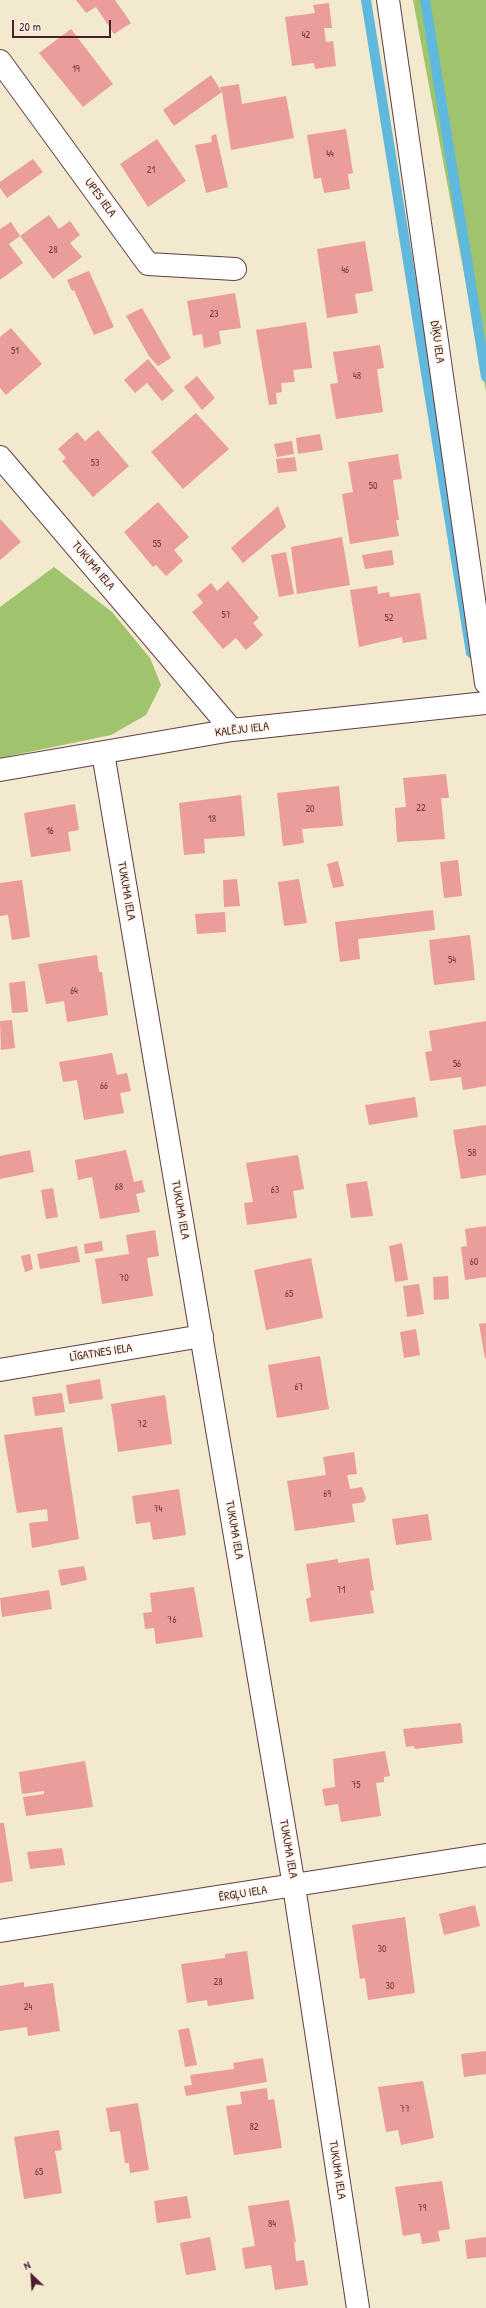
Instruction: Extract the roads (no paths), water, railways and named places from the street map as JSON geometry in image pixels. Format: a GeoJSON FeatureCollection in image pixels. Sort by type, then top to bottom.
{"type":"FeatureCollection","features":[{"type":"Feature","properties":{"kind":"street","name":"DĪĶU IELA"},"geometry":{"type":"LineString","coordinates":[[388,0],[486,684]]}},
{"type":"Feature","properties":{"kind":"street","name":"UPES IELA"},"geometry":{"type":"LineString","coordinates":[[0,61],[148,264],[235,269]]}},
{"type":"Feature","properties":{"kind":"street","name":"TUKUMA IELA"},"geometry":{"type":"LineString","coordinates":[[0,457],[232,730]]}},
{"type":"Feature","properties":{"kind":"street","name":"KALĒJU IELA"},"geometry":{"type":"LineString","coordinates":[[0,770],[232,730],[486,703]]}},
{"type":"Feature","properties":{"kind":"street","name":"TUKUMA IELA"},"geometry":{"type":"LineString","coordinates":[[103,753],[294,1886],[358,2308]]}},
{"type":"Feature","properties":{"kind":"street","name":"LĪGATNES IELA"},"geometry":{"type":"LineString","coordinates":[[0,1370],[202,1336]]}},
{"type":"Feature","properties":{"kind":"street","name":"ĒRGĻU IELA"},"geometry":{"type":"LineString","coordinates":[[0,1931],[486,1855]]}},
{"type":"Feature","properties":{"kind":"waterway"},"geometry":{"type":"LineString","coordinates":[[366,0],[471,653]]}},
{"type":"Feature","properties":{"kind":"waterway"},"geometry":{"type":"LineString","coordinates":[[425,0],[486,377]]}}]}
